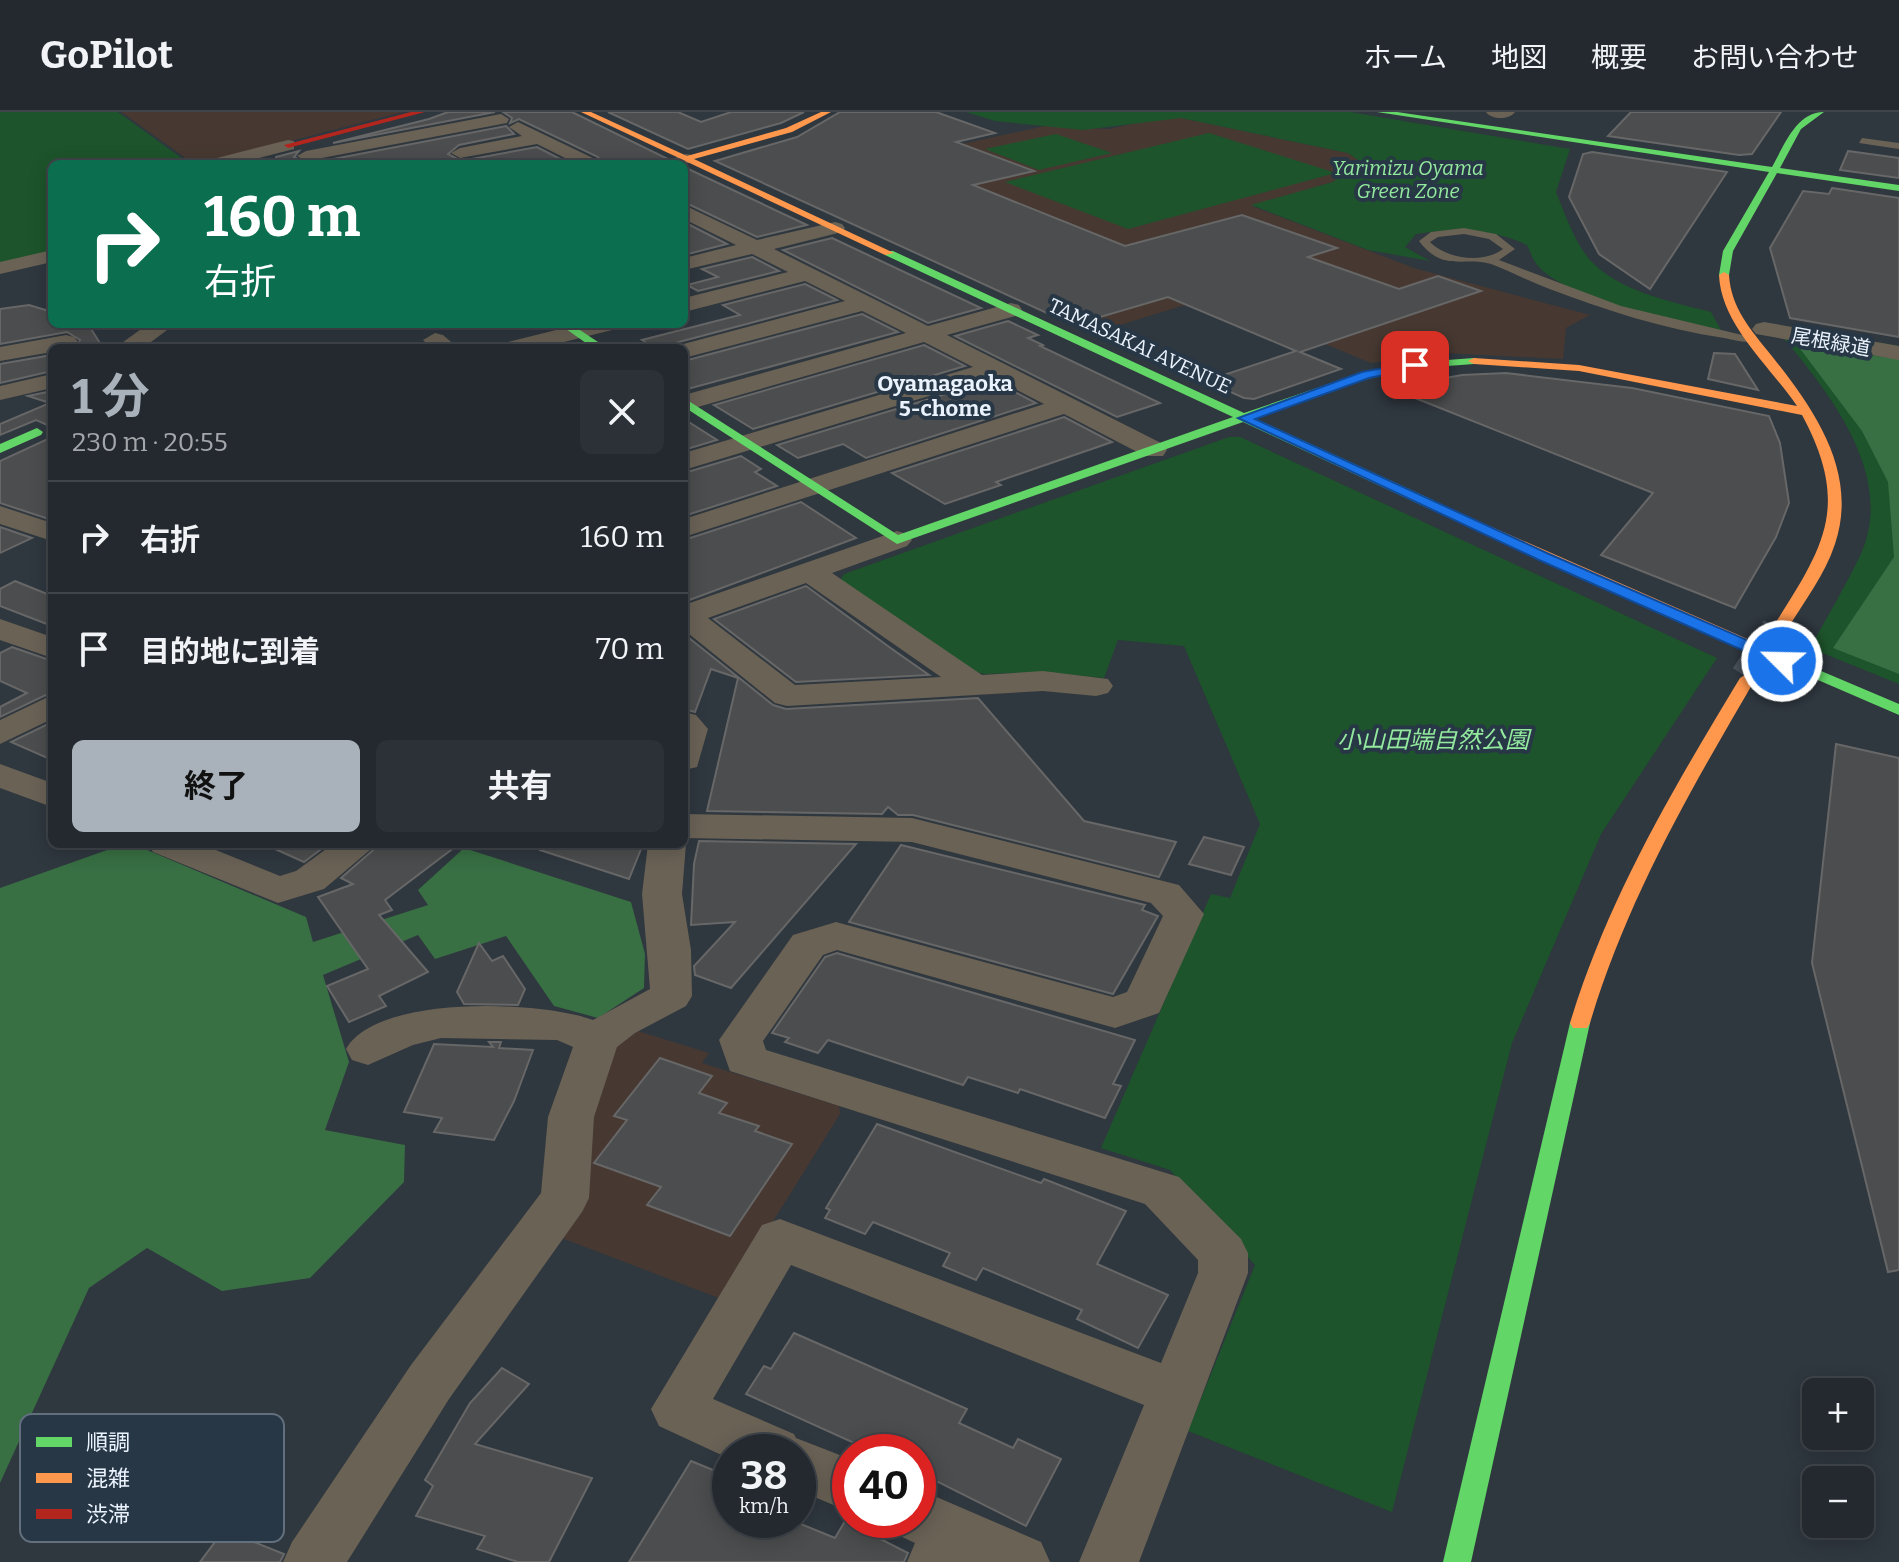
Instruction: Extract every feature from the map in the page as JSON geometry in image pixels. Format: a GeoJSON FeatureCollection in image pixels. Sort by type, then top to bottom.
{"type":"FeatureCollection","features":[{"type":"Feature","properties":{"kind":"street"},"geometry":{"type":"LineString","coordinates":[[230,160],[421,112]]}},
{"type":"Feature","properties":{"kind":"street","name":"TAMASAKAI AVENUE"},"geometry":{"type":"LineString","coordinates":[[585,112],[673,160]]}},
{"type":"Feature","properties":{"kind":"street"},"geometry":{"type":"LineString","coordinates":[[684,160],[789,130],[827,112]]}},
{"type":"Feature","properties":{"kind":"street"},"geometry":{"type":"LineString","coordinates":[[1381,112],[1533,137],[1899,188]]}},
{"type":"Feature","properties":{"kind":"street"},"geometry":{"type":"LineString","coordinates":[[1494,112],[1507,112]]}},
{"type":"Feature","properties":{"kind":"street"},"geometry":{"type":"LineString","coordinates":[[1779,630],[1824,555],[1833,529],[1837,501],[1830,460],[1807,412],[1758,334],[1726,294],[1724,273],[1728,251],[1774,170],[1804,121],[1820,112]]}},
{"type":"Feature","properties":{"kind":"street"},"geometry":{"type":"LineString","coordinates":[[288,145],[312,160],[495,115],[582,160]]}},
{"type":"Feature","properties":{"kind":"street"},"geometry":{"type":"LineString","coordinates":[[447,155],[540,138]]}},
{"type":"Feature","properties":{"kind":"street","name":"TAMASAKAI AVENUE"},"geometry":{"type":"LineString","coordinates":[[688,167],[835,228],[1557,563],[1899,710]]}},
{"type":"Feature","properties":{"kind":"street"},"geometry":{"type":"LineString","coordinates":[[695,225],[755,247],[1154,450]]}},
{"type":"Feature","properties":{"kind":"street"},"geometry":{"type":"LineString","coordinates":[[688,263],[835,228]]}},
{"type":"Feature","properties":{"kind":"street"},"geometry":{"type":"LineString","coordinates":[[0,268],[48,257]]}},
{"type":"Feature","properties":{"kind":"street"},"geometry":{"type":"LineString","coordinates":[[688,304],[807,274]]}},
{"type":"Feature","properties":{"kind":"street"},"geometry":{"type":"LineString","coordinates":[[688,350],[865,303]]}},
{"type":"Feature","properties":{"kind":"street"},"geometry":{"type":"LineString","coordinates":[[688,402],[1011,310]]}},
{"type":"Feature","properties":{"kind":"street"},"geometry":{"type":"LineString","coordinates":[[133,344],[158,328]]}},
{"type":"Feature","properties":{"kind":"street"},"geometry":{"type":"LineString","coordinates":[[524,344],[570,328],[595,344]]}},
{"type":"Feature","properties":{"kind":"street","name":"尾根緑道"},"geometry":{"type":"LineString","coordinates":[[1758,334],[1899,353]]}},
{"type":"Feature","properties":{"kind":"street"},"geometry":{"type":"LineString","coordinates":[[55,344],[66,342]]}},
{"type":"Feature","properties":{"kind":"street"},"geometry":{"type":"LineString","coordinates":[[0,354],[48,345]]}},
{"type":"Feature","properties":{"kind":"street"},"geometry":{"type":"LineString","coordinates":[[688,615],[1383,370],[1470,362],[1577,369],[1807,412]]}},
{"type":"Feature","properties":{"kind":"street"},"geometry":{"type":"LineString","coordinates":[[688,461],[994,369]]}},
{"type":"Feature","properties":{"kind":"street"},"geometry":{"type":"LineString","coordinates":[[0,393],[48,382]]}},
{"type":"Feature","properties":{"kind":"street"},"geometry":{"type":"LineString","coordinates":[[688,405],[897,540]]}},
{"type":"Feature","properties":{"kind":"street"},"geometry":{"type":"LineString","coordinates":[[688,527],[1067,405]]}},
{"type":"Feature","properties":{"kind":"street"},"geometry":{"type":"LineString","coordinates":[[0,449],[47,432]]}},
{"type":"Feature","properties":{"kind":"street"},"geometry":{"type":"LineString","coordinates":[[0,515],[48,531]]}},
{"type":"Feature","properties":{"kind":"street"},"geometry":{"type":"LineString","coordinates":[[809,571],[972,683]]}},
{"type":"Feature","properties":{"kind":"street"},"geometry":{"type":"LineString","coordinates":[[688,618],[787,696],[972,683],[1043,681],[1096,686]]}},
{"type":"Feature","properties":{"kind":"street"},"geometry":{"type":"LineString","coordinates":[[0,629],[48,647]]}},
{"type":"Feature","properties":{"kind":"street"},"geometry":{"type":"LineString","coordinates":[[1457,1562],[1562,1090],[1591,981],[1651,843],[1748,678]]}},
{"type":"Feature","properties":{"kind":"street"},"geometry":{"type":"LineString","coordinates":[[0,734],[48,707]]}},
{"type":"Feature","properties":{"kind":"street"},"geometry":{"type":"LineString","coordinates":[[0,775],[48,794]]}},
{"type":"Feature","properties":{"kind":"street"},"geometry":{"type":"LineString","coordinates":[[688,826],[912,830],[1165,894],[1184,914],[1144,1002],[1115,1013],[836,936],[808,945],[741,1040],[746,1060],[1162,1190],[1223,1253],[1223,1273],[1109,1562]]}},
{"type":"Feature","properties":{"kind":"street"},"geometry":{"type":"LineString","coordinates":[[177,848],[278,890],[310,880],[353,848]]}},
{"type":"Feature","properties":{"kind":"street"},"geometry":{"type":"LineString","coordinates":[[313,1562],[430,1382],[565,1198],[571,1117],[598,1039],[620,1022],[671,996],[670,950],[662,894],[667,848]]}},
{"type":"Feature","properties":{"kind":"street"},"geometry":{"type":"LineString","coordinates":[[368,1049],[401,1032],[441,1023],[561,1025],[598,1039]]}},
{"type":"Feature","properties":{"kind":"street"},"geometry":{"type":"LineString","coordinates":[[734,1434],[678,1409],[780,1239],[1176,1393]]}},
{"type":"Feature","properties":{"kind":"street"},"geometry":{"type":"LineString","coordinates":[[936,1536],[1020,1562]]}},
{"type":"Feature","properties":{"kind":"lane"},"geometry":{"type":"LineString","coordinates":[[1881,134],[1899,136]]}},
{"type":"Feature","properties":{"kind":"lane"},"geometry":{"type":"LineString","coordinates":[[1862,141],[1899,146]]}},
{"type":"Feature","properties":{"kind":"lane"},"geometry":{"type":"LineString","coordinates":[[1488,259],[1508,253],[1509,245],[1492,236],[1464,231],[1435,234],[1424,241],[1432,250],[1443,255],[1488,259],[1620,309],[1758,334]]}},
{"type":"Feature","properties":{"kind":"shaded area"},"geometry":{"type":"Polygon","coordinates":[[[121,112],[403,112],[216,160],[188,160],[121,112]]]}},
{"type":"Feature","properties":{"kind":"shaded area"},"geometry":{"type":"Polygon","coordinates":[[[1159,118],[1181,118],[1348,153],[1358,160],[1333,182],[1252,206],[1414,268],[1590,315],[1566,328],[1563,359],[1444,353],[1371,363],[1211,297],[1097,332],[772,185],[1045,126],[1109,129],[1159,118]]]}},
{"type":"Feature","properties":{"kind":"shaded area"},"geometry":{"type":"Polygon","coordinates":[[[631,1029],[709,1053],[702,1063],[839,1106],[840,1114],[724,1300],[559,1237],[586,1117],[610,1046],[631,1029]]]}},
{"type":"Feature","properties":{"kind":"green space"},"geometry":{"type":"Polygon","coordinates":[[[0,112],[118,112],[184,160],[48,160],[48,255],[0,266],[0,112]]]}},
{"type":"Feature","properties":{"kind":"green space","name":"Yarimizu Oyama Green Zone"},"geometry":{"type":"Polygon","coordinates":[[[966,112],[1350,112],[1570,149],[1556,192],[1575,236],[1590,260],[1615,280],[1630,287],[1711,312],[1721,330],[1625,308],[1574,290],[1539,267],[1527,245],[1499,235],[1459,230],[1416,234],[1405,247],[1430,261],[1368,250],[1251,205],[1333,182],[1358,160],[1348,153],[1181,118],[1083,130],[995,121],[966,112]]]}},
{"type":"Feature","properties":{"kind":"green space"},"geometry":{"type":"Polygon","coordinates":[[[1209,133],[1336,173],[1128,229],[1005,182],[1209,133]]]}},
{"type":"Feature","properties":{"kind":"green space"},"geometry":{"type":"Polygon","coordinates":[[[1056,134],[1112,153],[1039,170],[985,149],[1056,134]]]}},
{"type":"Feature","properties":{"kind":"green space"},"geometry":{"type":"Polygon","coordinates":[[[1772,324],[1899,346],[1899,684],[1810,648],[1860,556],[1869,524],[1870,493],[1849,431],[1812,374],[1772,324]]]}},
{"type":"Feature","properties":{"kind":"green space"},"geometry":{"type":"Polygon","coordinates":[[[1798,346],[1899,359],[1899,674],[1833,648],[1894,557],[1888,482],[1862,431],[1798,346]]]}},
{"type":"Feature","properties":{"kind":"green space","name":"小山田端自然公園"},"geometry":{"type":"Polygon","coordinates":[[[1229,437],[1240,437],[1717,658],[1601,834],[1512,1043],[1392,1512],[1188,1431],[1255,1265],[1170,1170],[1101,1148],[1211,894],[1230,898],[1260,824],[1184,646],[1118,640],[1104,678],[1043,672],[984,674],[967,669],[840,581],[844,574],[1229,437]]]}},
{"type":"Feature","properties":{"kind":"green space"},"geometry":{"type":"Polygon","coordinates":[[[113,848],[142,848],[306,917],[313,942],[428,905],[418,890],[464,848],[631,902],[645,954],[644,988],[598,1018],[554,1006],[506,936],[435,959],[418,935],[323,975],[349,1062],[325,1130],[405,1145],[404,1182],[310,1278],[222,1291],[147,1248],[89,1288],[31,1414],[20,1414],[20,1439],[0,1483],[0,888],[113,848]]]}},
{"type":"Feature","properties":{"kind":"building"},"geometry":{"type":"Polygon","coordinates":[[[448,112],[495,112],[333,143],[429,119],[448,112]]]}},
{"type":"Feature","properties":{"kind":"building"},"geometry":{"type":"Polygon","coordinates":[[[503,112],[572,112],[666,158],[600,160],[519,119],[510,123],[512,118],[503,112]]]}},
{"type":"Feature","properties":{"kind":"building"},"geometry":{"type":"Polygon","coordinates":[[[608,112],[678,112],[701,122],[731,112],[804,112],[781,123],[688,149],[608,112]]]}},
{"type":"Feature","properties":{"kind":"building"},"geometry":{"type":"Polygon","coordinates":[[[840,112],[936,112],[995,133],[956,142],[1034,171],[973,185],[1125,246],[1242,215],[1337,248],[1308,257],[1399,289],[1438,276],[1481,291],[1300,352],[1341,369],[1254,399],[1244,398],[1206,381],[1296,351],[1168,297],[1073,325],[715,161],[797,137],[840,112]]]}},
{"type":"Feature","properties":{"kind":"building"},"geometry":{"type":"Polygon","coordinates":[[[1631,112],[1781,112],[1752,154],[1739,155],[1608,136],[1631,112]]]}},
{"type":"Feature","properties":{"kind":"building"},"geometry":{"type":"Polygon","coordinates":[[[506,126],[514,134],[459,145],[448,154],[459,160],[328,160],[506,126]]]}},
{"type":"Feature","properties":{"kind":"building"},"geometry":{"type":"Polygon","coordinates":[[[537,147],[562,160],[466,160],[537,147]]]}},
{"type":"Feature","properties":{"kind":"building"},"geometry":{"type":"Polygon","coordinates":[[[299,151],[294,157],[300,160],[276,160],[276,157],[299,151]]]}},
{"type":"Feature","properties":{"kind":"building"},"geometry":{"type":"Polygon","coordinates":[[[1848,151],[1899,158],[1899,178],[1840,170],[1848,151]]]}},
{"type":"Feature","properties":{"kind":"building"},"geometry":{"type":"Polygon","coordinates":[[[1592,152],[1727,172],[1650,289],[1599,254],[1569,197],[1583,154],[1592,152]]]}},
{"type":"Feature","properties":{"kind":"building"},"geometry":{"type":"Polygon","coordinates":[[[688,169],[807,225],[757,237],[688,204],[688,169]]]}},
{"type":"Feature","properties":{"kind":"building"},"geometry":{"type":"Polygon","coordinates":[[[1832,188],[1899,198],[1899,337],[1790,318],[1770,248],[1803,191],[1829,194],[1832,188]]]}},
{"type":"Feature","properties":{"kind":"building"},"geometry":{"type":"Polygon","coordinates":[[[688,224],[727,244],[688,254],[688,224]]]}},
{"type":"Feature","properties":{"kind":"building"},"geometry":{"type":"Polygon","coordinates":[[[832,238],[981,308],[928,323],[783,250],[832,238]]]}},
{"type":"Feature","properties":{"kind":"building"},"geometry":{"type":"Polygon","coordinates":[[[752,257],[779,271],[698,291],[688,285],[718,277],[702,269],[752,257]]]}},
{"type":"Feature","properties":{"kind":"building"},"geometry":{"type":"Polygon","coordinates":[[[805,284],[837,300],[675,344],[648,344],[642,340],[740,315],[723,305],[805,284]]]}},
{"type":"Feature","properties":{"kind":"building"},"geometry":{"type":"Polygon","coordinates":[[[29,305],[48,311],[48,328],[90,328],[100,344],[78,344],[80,340],[67,332],[0,344],[0,309],[29,305]]]}},
{"type":"Feature","properties":{"kind":"building"},"geometry":{"type":"Polygon","coordinates":[[[862,314],[898,332],[688,389],[688,360],[862,314]]]}},
{"type":"Feature","properties":{"kind":"building"},"geometry":{"type":"Polygon","coordinates":[[[1008,321],[1038,335],[1028,338],[1043,345],[1040,346],[1160,403],[1117,417],[955,336],[1008,321]]]}},
{"type":"Feature","properties":{"kind":"building"},"geometry":{"type":"Polygon","coordinates":[[[924,345],[965,366],[753,429],[714,405],[924,345]]]}},
{"type":"Feature","properties":{"kind":"building"},"geometry":{"type":"Polygon","coordinates":[[[1714,353],[1735,354],[1758,390],[1708,379],[1714,353]]]}},
{"type":"Feature","properties":{"kind":"building"},"geometry":{"type":"Polygon","coordinates":[[[48,356],[48,372],[0,383],[0,364],[48,356]]]}},
{"type":"Feature","properties":{"kind":"building"},"geometry":{"type":"Polygon","coordinates":[[[1506,373],[1632,388],[1769,416],[1780,443],[1789,503],[1776,537],[1735,608],[1601,555],[1653,493],[1390,388],[1462,375],[1506,373]]]}},
{"type":"Feature","properties":{"kind":"building"},"geometry":{"type":"Polygon","coordinates":[[[992,380],[1036,403],[866,458],[843,444],[798,458],[777,445],[992,380]]]}},
{"type":"Feature","properties":{"kind":"building"},"geometry":{"type":"Polygon","coordinates":[[[48,392],[48,402],[28,396],[48,392]]]}},
{"type":"Feature","properties":{"kind":"building"},"geometry":{"type":"Polygon","coordinates":[[[48,404],[48,425],[36,420],[0,435],[0,424],[48,404]]]}},
{"type":"Feature","properties":{"kind":"building"},"geometry":{"type":"Polygon","coordinates":[[[1064,417],[1112,442],[996,482],[1001,485],[945,504],[892,473],[1064,417]]]}},
{"type":"Feature","properties":{"kind":"building"},"geometry":{"type":"Polygon","coordinates":[[[688,422],[717,440],[688,449],[688,422]]]}},
{"type":"Feature","properties":{"kind":"building"},"geometry":{"type":"Polygon","coordinates":[[[48,439],[48,519],[0,503],[0,461],[48,439]]]}},
{"type":"Feature","properties":{"kind":"building"},"geometry":{"type":"Polygon","coordinates":[[[741,456],[761,469],[755,472],[777,486],[688,515],[688,472],[741,456]]]}},
{"type":"Feature","properties":{"kind":"building"},"geometry":{"type":"Polygon","coordinates":[[[801,502],[856,538],[688,601],[688,539],[801,502]]]}},
{"type":"Feature","properties":{"kind":"building"},"geometry":{"type":"Polygon","coordinates":[[[0,527],[32,538],[0,553],[0,527]]]}},
{"type":"Feature","properties":{"kind":"building"},"geometry":{"type":"Polygon","coordinates":[[[15,581],[48,594],[48,624],[0,606],[0,589],[15,581]]]}},
{"type":"Feature","properties":{"kind":"building"},"geometry":{"type":"Polygon","coordinates":[[[806,586],[929,675],[796,682],[714,619],[806,586]]]}},
{"type":"Feature","properties":{"kind":"building"},"geometry":{"type":"Polygon","coordinates":[[[688,637],[773,705],[786,709],[978,698],[1084,821],[1176,842],[1159,877],[913,815],[898,815],[888,807],[882,814],[707,811],[738,678],[711,669],[695,712],[688,710],[688,637]]]}},
{"type":"Feature","properties":{"kind":"building"},"geometry":{"type":"Polygon","coordinates":[[[12,647],[48,660],[48,694],[0,717],[0,707],[27,693],[0,681],[0,653],[12,647]]]}},
{"type":"Feature","properties":{"kind":"building"},"geometry":{"type":"Polygon","coordinates":[[[48,724],[48,758],[11,742],[48,724]]]}},
{"type":"Feature","properties":{"kind":"building"},"geometry":{"type":"Polygon","coordinates":[[[1836,744],[1899,758],[1899,1270],[1888,1272],[1812,963],[1836,744]]]}},
{"type":"Feature","properties":{"kind":"building"},"geometry":{"type":"Polygon","coordinates":[[[1204,837],[1244,847],[1231,875],[1189,864],[1204,837]]]}},
{"type":"Feature","properties":{"kind":"building"},"geometry":{"type":"Polygon","coordinates":[[[699,841],[856,844],[731,988],[695,975],[694,966],[735,922],[691,925],[694,864],[699,841]]]}},
{"type":"Feature","properties":{"kind":"building"},"geometry":{"type":"Polygon","coordinates":[[[901,845],[1145,905],[1142,910],[1158,916],[1113,994],[849,922],[901,845]]]}},
{"type":"Feature","properties":{"kind":"building"},"geometry":{"type":"Polygon","coordinates":[[[273,848],[323,848],[304,862],[273,848]]]}},
{"type":"Feature","properties":{"kind":"building"},"geometry":{"type":"Polygon","coordinates":[[[375,848],[454,848],[385,900],[392,910],[379,915],[428,972],[379,996],[386,1006],[349,1022],[327,986],[368,969],[318,897],[353,884],[341,878],[375,848]]]}},
{"type":"Feature","properties":{"kind":"building"},"geometry":{"type":"Polygon","coordinates":[[[540,848],[641,848],[629,879],[540,848]]]}},
{"type":"Feature","properties":{"kind":"building"},"geometry":{"type":"Polygon","coordinates":[[[479,943],[492,961],[503,956],[525,989],[518,1005],[464,1004],[457,992],[479,943]]]}},
{"type":"Feature","properties":{"kind":"building"},"geometry":{"type":"Polygon","coordinates":[[[837,953],[1135,1040],[1113,1084],[1121,1086],[1105,1118],[1020,1089],[1018,1093],[968,1077],[963,1085],[828,1040],[818,1053],[785,1042],[789,1038],[772,1033],[825,957],[837,953]]]}},
{"type":"Feature","properties":{"kind":"building"},"geometry":{"type":"Polygon","coordinates":[[[489,1042],[501,1042],[499,1048],[533,1050],[514,1101],[494,1140],[434,1132],[442,1118],[404,1112],[434,1044],[493,1047],[489,1042]]]}},
{"type":"Feature","properties":{"kind":"building"},"geometry":{"type":"Polygon","coordinates":[[[660,1058],[712,1076],[699,1093],[727,1103],[719,1113],[759,1126],[755,1131],[792,1144],[730,1236],[647,1205],[661,1187],[594,1163],[627,1120],[614,1116],[660,1058]]]}},
{"type":"Feature","properties":{"kind":"building"},"geometry":{"type":"Polygon","coordinates":[[[877,1124],[1041,1183],[1044,1179],[1126,1211],[1097,1264],[1168,1295],[1138,1348],[1077,1319],[1082,1310],[983,1268],[976,1280],[943,1266],[950,1253],[873,1222],[865,1234],[825,1218],[830,1210],[826,1208],[877,1124]]]}},
{"type":"Feature","properties":{"kind":"building"},"geometry":{"type":"Polygon","coordinates":[[[794,1333],[967,1409],[959,1423],[1013,1448],[1018,1439],[1061,1459],[1026,1526],[936,1481],[936,1434],[834,1434],[746,1394],[764,1366],[771,1369],[794,1333]]]}},
{"type":"Feature","properties":{"kind":"building"},"geometry":{"type":"Polygon","coordinates":[[[502,1368],[529,1384],[475,1444],[592,1478],[549,1562],[518,1562],[477,1549],[485,1536],[416,1516],[433,1486],[425,1480],[470,1403],[502,1368]]]}},
{"type":"Feature","properties":{"kind":"building"},"geometry":{"type":"Polygon","coordinates":[[[691,1461],[712,1470],[712,1538],[816,1538],[816,1530],[832,1538],[878,1538],[908,1553],[904,1562],[629,1562],[691,1461]]]}},
{"type":"Feature","properties":{"kind":"building"},"geometry":{"type":"Polygon","coordinates":[[[215,1542],[254,1542],[284,1554],[280,1562],[200,1562],[215,1542]]]}},
{"type":"Feature","properties":{"kind":"tunnel"},"geometry":{"type":"LineString","coordinates":[[1748,678],[1779,630]]}},
{"type":"Feature","properties":{"kind":"traffic: fast"},"geometry":{"type":"LineString","coordinates":[[1381,112],[1899,188]]}},
{"type":"Feature","properties":{"kind":"traffic: fast"},"geometry":{"type":"LineString","coordinates":[[1724,275],[1728,251],[1798,128],[1820,112]]}},
{"type":"Feature","properties":{"kind":"traffic: fast"},"geometry":{"type":"LineString","coordinates":[[889,253],[1428,503]]}},
{"type":"Feature","properties":{"kind":"traffic: fast"},"geometry":{"type":"LineString","coordinates":[[570,328],[595,344]]}},
{"type":"Feature","properties":{"kind":"traffic: fast"},"geometry":{"type":"LineString","coordinates":[[688,405],[897,540],[1352,379],[1407,366],[1474,361]]}},
{"type":"Feature","properties":{"kind":"traffic: fast"},"geometry":{"type":"LineString","coordinates":[[0,449],[37,432]]}},
{"type":"Feature","properties":{"kind":"traffic: fast"},"geometry":{"type":"LineString","coordinates":[[1781,659],[1899,710]]}},
{"type":"Feature","properties":{"kind":"traffic: fast"},"geometry":{"type":"LineString","coordinates":[[1457,1562],[1580,1023]]}},
{"type":"Feature","properties":{"kind":"traffic: slow"},"geometry":{"type":"LineString","coordinates":[[585,112],[889,253]]}},
{"type":"Feature","properties":{"kind":"traffic: slow"},"geometry":{"type":"LineString","coordinates":[[686,159],[789,130],[827,112]]}},
{"type":"Feature","properties":{"kind":"traffic: slow"},"geometry":{"type":"LineString","coordinates":[[1724,275],[1726,295],[1734,313],[1792,390],[1820,438],[1830,463],[1835,489],[1835,516],[1828,544],[1812,577],[1779,630]]}},
{"type":"Feature","properties":{"kind":"traffic: slow"},"geometry":{"type":"LineString","coordinates":[[1474,361],[1579,368],[1807,412]]}},
{"type":"Feature","properties":{"kind":"traffic: slow"},"geometry":{"type":"LineString","coordinates":[[1428,503],[1781,659]]}},
{"type":"Feature","properties":{"kind":"traffic: slow"},"geometry":{"type":"LineString","coordinates":[[1580,1023],[1594,977],[1631,888],[1675,803],[1748,678]]}},
{"type":"Feature","properties":{"kind":"traffic: jam"},"geometry":{"type":"LineString","coordinates":[[288,145],[421,112]]}},
{"type":"Feature","properties":{"kind":"district","name":"Oyamagaoka 5-chome"},"geometry":{"type":"Point","coordinates":[945,396]}},
{"type":"Feature","properties":{"kind":"route"},"geometry":{"type":"LineString","coordinates":[[1415,365],[1383,370],[1244,418],[1544,557],[1782,661]]}}]}
